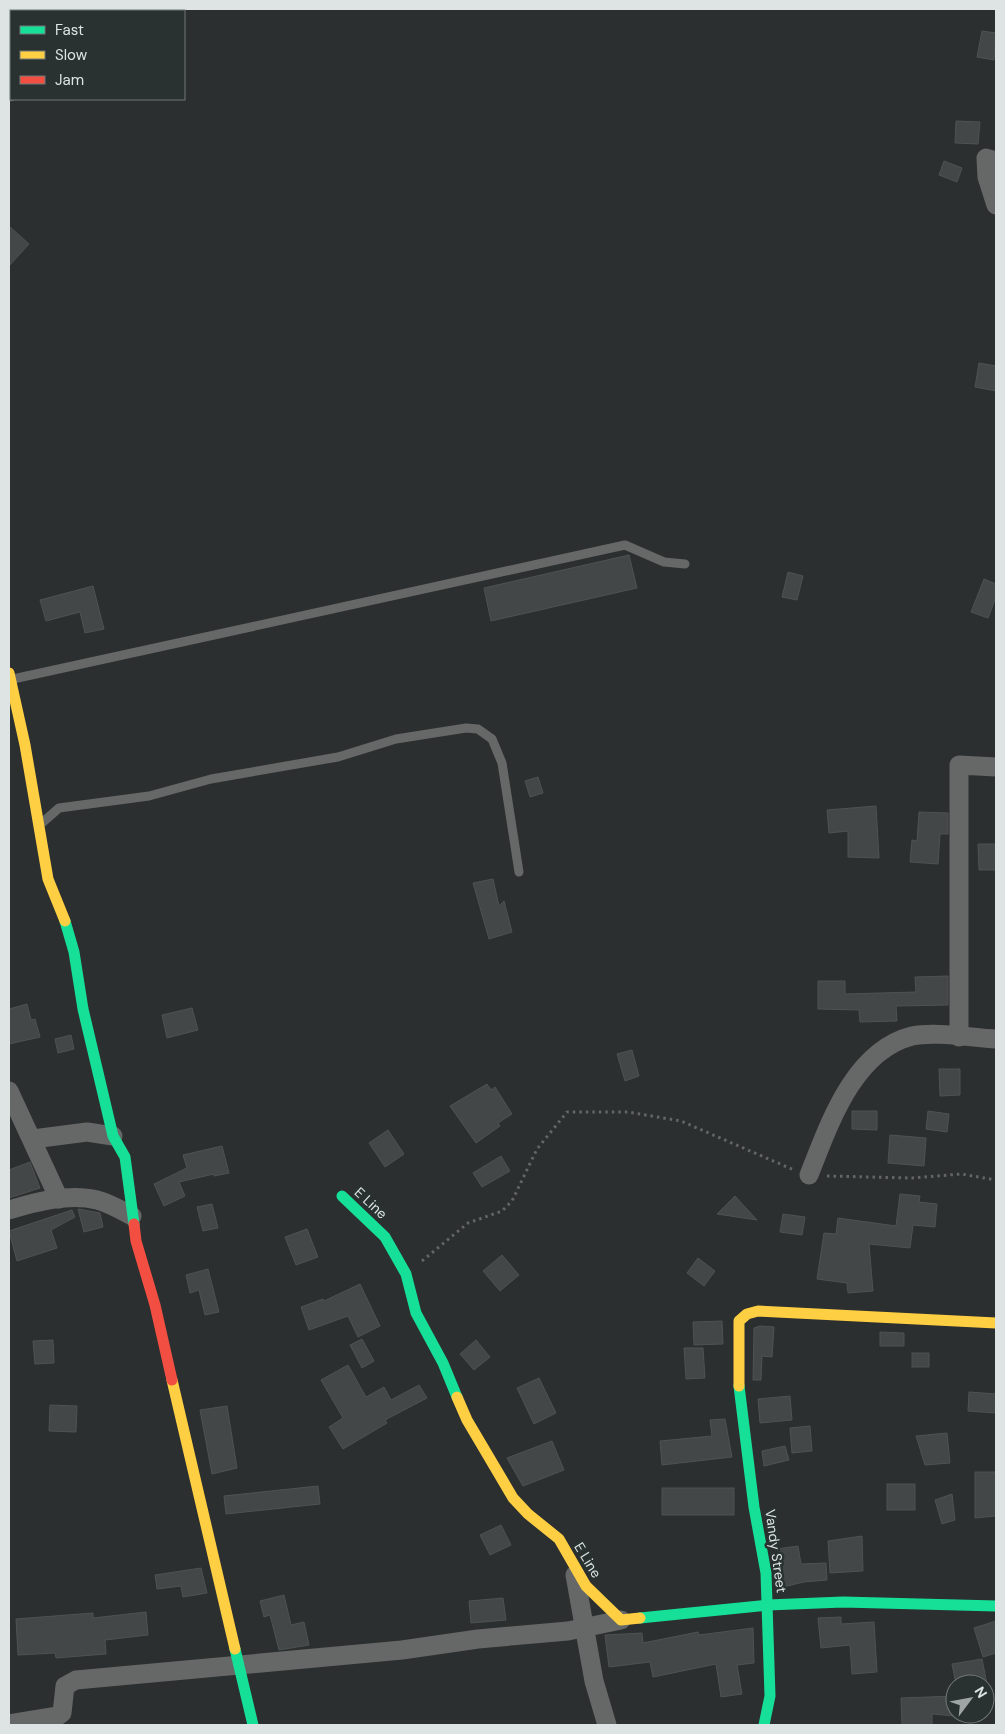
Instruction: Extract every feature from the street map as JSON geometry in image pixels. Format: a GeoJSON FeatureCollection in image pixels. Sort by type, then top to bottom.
{"type":"FeatureCollection","features":[{"type":"Feature","properties":{"kind":"street"},"geometry":{"type":"LineString","coordinates":[[996,161],[986,158],[988,177],[996,204]]}},
{"type":"Feature","properties":{"kind":"street"},"geometry":{"type":"LineString","coordinates":[[10,676],[25,745],[48,879],[62,912],[74,952],[83,1009],[113,1136],[125,1156],[136,1241],[155,1304],[253,1725]]}},
{"type":"Feature","properties":{"kind":"street"},"geometry":{"type":"LineString","coordinates":[[959,1037],[957,826],[959,765],[996,767]]}},
{"type":"Feature","properties":{"kind":"street"},"geometry":{"type":"LineString","coordinates":[[809,1176],[829,1124],[842,1100],[866,1066],[880,1052],[895,1042],[913,1036],[996,1039]]}},
{"type":"Feature","properties":{"kind":"street"},"geometry":{"type":"LineString","coordinates":[[9,1091],[33,1139],[59,1199]]}},
{"type":"Feature","properties":{"kind":"street"},"geometry":{"type":"LineString","coordinates":[[33,1139],[87,1132],[113,1136]]}},
{"type":"Feature","properties":{"kind":"street","name":"E Line"},"geometry":{"type":"LineString","coordinates":[[342,1196],[385,1237],[406,1274],[416,1313],[442,1363],[467,1420],[513,1498],[528,1514],[559,1539],[586,1586],[621,1620]]}},
{"type":"Feature","properties":{"kind":"street"},"geometry":{"type":"LineString","coordinates":[[9,1210],[28,1204],[59,1199],[84,1198],[97,1200],[132,1216]]}},
{"type":"Feature","properties":{"kind":"street","name":"Vandy Street"},"geometry":{"type":"LineString","coordinates":[[764,1725],[770,1696],[768,1605],[766,1573],[754,1507],[738,1382],[739,1321],[747,1314],[758,1311],[996,1323]]}},
{"type":"Feature","properties":{"kind":"street"},"geometry":{"type":"LineString","coordinates":[[573,1563],[594,1681],[607,1725]]}},
{"type":"Feature","properties":{"kind":"street"},"geometry":{"type":"LineString","coordinates":[[9,1724],[58,1716],[62,1713],[65,1686],[76,1680],[238,1667],[402,1650],[478,1639],[508,1638],[621,1620],[768,1605],[843,1602],[996,1606]]}},
{"type":"Feature","properties":{"kind":"lane"},"geometry":{"type":"LineString","coordinates":[[10,676],[625,545],[664,562],[685,564]]}},
{"type":"Feature","properties":{"kind":"lane"},"geometry":{"type":"LineString","coordinates":[[39,826],[59,808],[149,796],[211,779],[338,757],[396,739],[466,728],[478,729],[492,739],[502,762],[518,872]]}},
{"type":"Feature","properties":{"kind":"path"},"geometry":{"type":"LineString","coordinates":[[406,1274],[468,1223],[502,1211],[512,1201],[537,1149],[567,1112],[628,1112],[681,1121],[809,1176],[912,1178],[961,1174],[996,1180]]}},
{"type":"Feature","properties":{"kind":"building"},"geometry":{"type":"Polygon","coordinates":[[[982,31],[996,33],[994,60],[977,57],[982,31]]]}},
{"type":"Feature","properties":{"kind":"building"},"geometry":{"type":"Polygon","coordinates":[[[956,121],[980,122],[978,144],[955,143],[956,121]]]}},
{"type":"Feature","properties":{"kind":"building"},"geometry":{"type":"Polygon","coordinates":[[[944,161],[962,168],[957,182],[939,175],[944,161]]]}},
{"type":"Feature","properties":{"kind":"building"},"geometry":{"type":"Polygon","coordinates":[[[9,226],[29,244],[9,266],[9,226]]]}},
{"type":"Feature","properties":{"kind":"building"},"geometry":{"type":"Polygon","coordinates":[[[979,363],[996,366],[996,391],[975,387],[979,363]]]}},
{"type":"Feature","properties":{"kind":"building"},"geometry":{"type":"Polygon","coordinates":[[[629,555],[637,588],[491,621],[484,588],[629,555]]]}},
{"type":"Feature","properties":{"kind":"building"},"geometry":{"type":"Polygon","coordinates":[[[788,572],[803,576],[797,600],[782,597],[788,572]]]}},
{"type":"Feature","properties":{"kind":"building"},"geometry":{"type":"Polygon","coordinates":[[[984,579],[996,584],[996,597],[988,618],[971,612],[984,579]]]}},
{"type":"Feature","properties":{"kind":"building"},"geometry":{"type":"Polygon","coordinates":[[[93,586],[104,629],[85,633],[80,612],[46,621],[40,600],[93,586]]]}},
{"type":"Feature","properties":{"kind":"building"},"geometry":{"type":"Polygon","coordinates":[[[538,777],[543,793],[530,797],[525,781],[538,777]]]}},
{"type":"Feature","properties":{"kind":"building"},"geometry":{"type":"Polygon","coordinates":[[[876,806],[879,858],[848,857],[848,831],[829,833],[827,810],[876,806]]]}},
{"type":"Feature","properties":{"kind":"building"},"geometry":{"type":"Polygon","coordinates":[[[919,812],[948,813],[948,834],[940,834],[938,864],[910,862],[912,840],[917,841],[919,812]]]}},
{"type":"Feature","properties":{"kind":"building"},"geometry":{"type":"Polygon","coordinates":[[[978,844],[996,844],[996,870],[979,870],[978,844]]]}},
{"type":"Feature","properties":{"kind":"building"},"geometry":{"type":"Polygon","coordinates":[[[493,879],[499,906],[504,901],[512,932],[489,939],[473,883],[493,879]]]}},
{"type":"Feature","properties":{"kind":"building"},"geometry":{"type":"Polygon","coordinates":[[[948,976],[948,1005],[896,1006],[897,1021],[860,1022],[859,1010],[818,1009],[818,981],[845,981],[845,994],[916,992],[915,977],[948,976]]]}},
{"type":"Feature","properties":{"kind":"building"},"geometry":{"type":"Polygon","coordinates":[[[27,1004],[31,1020],[35,1019],[40,1037],[9,1044],[9,1009],[27,1004]]]}},
{"type":"Feature","properties":{"kind":"building"},"geometry":{"type":"Polygon","coordinates":[[[192,1008],[198,1030],[167,1038],[162,1015],[192,1008]]]}},
{"type":"Feature","properties":{"kind":"building"},"geometry":{"type":"Polygon","coordinates":[[[71,1035],[74,1049],[58,1053],[55,1039],[71,1035]]]}},
{"type":"Feature","properties":{"kind":"building"},"geometry":{"type":"Polygon","coordinates":[[[632,1050],[639,1076],[625,1081],[617,1054],[632,1050]]]}},
{"type":"Feature","properties":{"kind":"building"},"geometry":{"type":"Polygon","coordinates":[[[939,1069],[960,1069],[960,1095],[940,1096],[939,1069]]]}},
{"type":"Feature","properties":{"kind":"building"},"geometry":{"type":"Polygon","coordinates":[[[487,1084],[491,1090],[495,1087],[512,1114],[498,1123],[500,1126],[476,1143],[450,1106],[487,1084]]]}},
{"type":"Feature","properties":{"kind":"building"},"geometry":{"type":"Polygon","coordinates":[[[852,1111],[877,1111],[877,1130],[852,1129],[852,1111]]]}},
{"type":"Feature","properties":{"kind":"building"},"geometry":{"type":"Polygon","coordinates":[[[928,1111],[949,1114],[947,1132],[926,1129],[928,1111]]]}},
{"type":"Feature","properties":{"kind":"building"},"geometry":{"type":"Polygon","coordinates":[[[388,1130],[404,1154],[385,1167],[369,1143],[388,1130]]]}},
{"type":"Feature","properties":{"kind":"building"},"geometry":{"type":"Polygon","coordinates":[[[890,1135],[926,1138],[924,1166],[888,1163],[890,1135]]]}},
{"type":"Feature","properties":{"kind":"building"},"geometry":{"type":"Polygon","coordinates":[[[222,1146],[229,1173],[214,1176],[214,1174],[179,1182],[185,1196],[164,1206],[154,1184],[187,1168],[183,1155],[222,1146]]]}},
{"type":"Feature","properties":{"kind":"building"},"geometry":{"type":"Polygon","coordinates":[[[501,1156],[510,1171],[482,1187],[473,1173],[501,1156]]]}},
{"type":"Feature","properties":{"kind":"building"},"geometry":{"type":"Polygon","coordinates":[[[30,1162],[40,1188],[9,1198],[9,1170],[30,1162]]]}},
{"type":"Feature","properties":{"kind":"building"},"geometry":{"type":"Polygon","coordinates":[[[900,1194],[920,1196],[919,1202],[937,1204],[935,1227],[913,1225],[910,1248],[869,1244],[873,1291],[848,1293],[847,1283],[817,1279],[824,1233],[836,1234],[838,1218],[896,1226],[900,1194]]]}},
{"type":"Feature","properties":{"kind":"building"},"geometry":{"type":"Polygon","coordinates":[[[735,1196],[757,1220],[717,1214],[735,1196]]]}},
{"type":"Feature","properties":{"kind":"building"},"geometry":{"type":"Polygon","coordinates":[[[212,1204],[218,1228],[203,1231],[197,1207],[212,1204]]]}},
{"type":"Feature","properties":{"kind":"building"},"geometry":{"type":"Polygon","coordinates":[[[78,1209],[100,1213],[103,1227],[84,1232],[78,1209]]]}},
{"type":"Feature","properties":{"kind":"building"},"geometry":{"type":"Polygon","coordinates":[[[72,1210],[75,1217],[51,1230],[57,1248],[17,1261],[9,1231],[72,1210]]]}},
{"type":"Feature","properties":{"kind":"building"},"geometry":{"type":"Polygon","coordinates":[[[783,1214],[805,1217],[802,1235],[780,1232],[783,1214]]]}},
{"type":"Feature","properties":{"kind":"building"},"geometry":{"type":"Polygon","coordinates":[[[307,1229],[318,1257],[296,1265],[285,1237],[307,1229]]]}},
{"type":"Feature","properties":{"kind":"building"},"geometry":{"type":"Polygon","coordinates":[[[502,1255],[519,1275],[500,1291],[483,1271],[502,1255]]]}},
{"type":"Feature","properties":{"kind":"building"},"geometry":{"type":"Polygon","coordinates":[[[698,1258],[715,1271],[704,1286],[687,1273],[698,1258]]]}},
{"type":"Feature","properties":{"kind":"building"},"geometry":{"type":"Polygon","coordinates":[[[208,1269],[219,1312],[205,1315],[199,1290],[190,1293],[186,1275],[208,1269]]]}},
{"type":"Feature","properties":{"kind":"building"},"geometry":{"type":"Polygon","coordinates":[[[360,1284],[380,1326],[358,1337],[348,1316],[309,1330],[301,1307],[323,1299],[324,1301],[360,1284]]]}},
{"type":"Feature","properties":{"kind":"building"},"geometry":{"type":"Polygon","coordinates":[[[722,1321],[723,1344],[694,1345],[693,1322],[722,1321]]]}},
{"type":"Feature","properties":{"kind":"building"},"geometry":{"type":"Polygon","coordinates":[[[760,1326],[774,1327],[772,1357],[762,1356],[761,1380],[753,1380],[754,1328],[760,1326]]]}},
{"type":"Feature","properties":{"kind":"building"},"geometry":{"type":"Polygon","coordinates":[[[880,1332],[904,1333],[904,1346],[880,1346],[880,1332]]]}},
{"type":"Feature","properties":{"kind":"building"},"geometry":{"type":"Polygon","coordinates":[[[362,1339],[374,1361],[362,1368],[350,1345],[362,1339]]]}},
{"type":"Feature","properties":{"kind":"building"},"geometry":{"type":"Polygon","coordinates":[[[53,1340],[54,1363],[35,1364],[33,1341],[53,1340]]]}},
{"type":"Feature","properties":{"kind":"building"},"geometry":{"type":"Polygon","coordinates":[[[476,1340],[490,1357],[474,1370],[460,1354],[476,1340]]]}},
{"type":"Feature","properties":{"kind":"building"},"geometry":{"type":"Polygon","coordinates":[[[684,1348],[703,1348],[705,1378],[686,1379],[684,1348]]]}},
{"type":"Feature","properties":{"kind":"building"},"geometry":{"type":"Polygon","coordinates":[[[912,1353],[929,1353],[929,1367],[912,1367],[912,1353]]]}},
{"type":"Feature","properties":{"kind":"building"},"geometry":{"type":"Polygon","coordinates":[[[348,1365],[366,1397],[384,1387],[391,1400],[419,1385],[427,1398],[385,1420],[387,1423],[343,1449],[329,1427],[343,1418],[321,1380],[348,1365]]]}},
{"type":"Feature","properties":{"kind":"building"},"geometry":{"type":"Polygon","coordinates":[[[539,1378],[556,1413],[534,1424],[517,1388],[539,1378]]]}},
{"type":"Feature","properties":{"kind":"building"},"geometry":{"type":"Polygon","coordinates":[[[969,1392],[996,1394],[996,1413],[968,1411],[969,1392]]]}},
{"type":"Feature","properties":{"kind":"building"},"geometry":{"type":"Polygon","coordinates":[[[790,1396],[792,1420],[760,1423],[758,1399],[790,1396]]]}},
{"type":"Feature","properties":{"kind":"building"},"geometry":{"type":"Polygon","coordinates":[[[50,1405],[77,1406],[76,1432],[49,1431],[50,1405]]]}},
{"type":"Feature","properties":{"kind":"building"},"geometry":{"type":"Polygon","coordinates":[[[227,1406],[237,1468],[212,1474],[200,1410],[227,1406]]]}},
{"type":"Feature","properties":{"kind":"building"},"geometry":{"type":"Polygon","coordinates":[[[725,1419],[732,1457],[662,1465],[660,1441],[712,1436],[710,1420],[725,1419]]]}},
{"type":"Feature","properties":{"kind":"building"},"geometry":{"type":"Polygon","coordinates":[[[810,1426],[812,1451],[792,1453],[790,1428],[810,1426]]]}},
{"type":"Feature","properties":{"kind":"building"},"geometry":{"type":"Polygon","coordinates":[[[947,1433],[950,1463],[925,1465],[916,1436],[947,1433]]]}},
{"type":"Feature","properties":{"kind":"building"},"geometry":{"type":"Polygon","coordinates":[[[552,1441],[564,1470],[523,1486],[507,1458],[552,1441]]]}},
{"type":"Feature","properties":{"kind":"building"},"geometry":{"type":"Polygon","coordinates":[[[785,1446],[789,1460],[764,1466],[762,1451],[785,1446]]]}},
{"type":"Feature","properties":{"kind":"building"},"geometry":{"type":"Polygon","coordinates":[[[975,1472],[996,1472],[996,1516],[975,1518],[975,1472]]]}},
{"type":"Feature","properties":{"kind":"building"},"geometry":{"type":"Polygon","coordinates":[[[887,1484],[915,1484],[915,1510],[887,1510],[887,1484]]]}},
{"type":"Feature","properties":{"kind":"building"},"geometry":{"type":"Polygon","coordinates":[[[318,1486],[320,1504],[226,1514],[224,1496],[318,1486]]]}},
{"type":"Feature","properties":{"kind":"building"},"geometry":{"type":"Polygon","coordinates":[[[662,1488],[734,1488],[734,1515],[662,1515],[662,1488]]]}},
{"type":"Feature","properties":{"kind":"building"},"geometry":{"type":"Polygon","coordinates":[[[952,1494],[955,1520],[942,1524],[935,1500],[952,1494]]]}},
{"type":"Feature","properties":{"kind":"building"},"geometry":{"type":"Polygon","coordinates":[[[501,1525],[511,1545],[490,1555],[480,1535],[501,1525]]]}},
{"type":"Feature","properties":{"kind":"building"},"geometry":{"type":"Polygon","coordinates":[[[862,1536],[863,1571],[830,1573],[828,1541],[862,1536]]]}},
{"type":"Feature","properties":{"kind":"building"},"geometry":{"type":"Polygon","coordinates":[[[798,1546],[801,1564],[826,1563],[827,1580],[804,1582],[783,1587],[777,1549],[798,1546]]]}},
{"type":"Feature","properties":{"kind":"building"},"geometry":{"type":"Polygon","coordinates":[[[201,1568],[207,1593],[183,1597],[181,1586],[157,1589],[155,1575],[201,1568]]]}},
{"type":"Feature","properties":{"kind":"building"},"geometry":{"type":"Polygon","coordinates":[[[284,1595],[291,1625],[304,1622],[309,1645],[279,1650],[270,1615],[264,1617],[260,1601],[284,1595]]]}},
{"type":"Feature","properties":{"kind":"building"},"geometry":{"type":"Polygon","coordinates":[[[503,1598],[506,1620],[471,1623],[469,1601],[503,1598]]]}},
{"type":"Feature","properties":{"kind":"building"},"geometry":{"type":"Polygon","coordinates":[[[146,1612],[148,1635],[105,1640],[106,1654],[56,1658],[55,1653],[18,1655],[16,1619],[93,1613],[93,1618],[146,1612]]]}},
{"type":"Feature","properties":{"kind":"building"},"geometry":{"type":"Polygon","coordinates":[[[841,1617],[841,1624],[874,1622],[877,1672],[852,1674],[850,1645],[821,1648],[818,1618],[841,1617]]]}},
{"type":"Feature","properties":{"kind":"building"},"geometry":{"type":"Polygon","coordinates":[[[996,1621],[996,1653],[983,1657],[974,1628],[996,1621]]]}},
{"type":"Feature","properties":{"kind":"building"},"geometry":{"type":"Polygon","coordinates":[[[753,1628],[754,1663],[737,1665],[742,1694],[721,1697],[716,1664],[653,1677],[650,1662],[609,1667],[605,1635],[642,1633],[643,1643],[698,1632],[699,1635],[753,1628]]]}},
{"type":"Feature","properties":{"kind":"building"},"geometry":{"type":"Polygon","coordinates":[[[982,1659],[985,1674],[954,1674],[952,1664],[982,1659]]]}},
{"type":"Feature","properties":{"kind":"building"},"geometry":{"type":"Polygon","coordinates":[[[945,1696],[945,1715],[932,1714],[932,1725],[902,1725],[901,1698],[945,1696]]]}},
{"type":"Feature","properties":{"kind":"traffic: fast"},"geometry":{"type":"LineString","coordinates":[[65,921],[74,952],[83,1009],[113,1136],[125,1157],[134,1224]]}},
{"type":"Feature","properties":{"kind":"traffic: fast"},"geometry":{"type":"LineString","coordinates":[[342,1196],[385,1237],[406,1274],[416,1313],[443,1363],[457,1397]]}},
{"type":"Feature","properties":{"kind":"traffic: fast"},"geometry":{"type":"LineString","coordinates":[[739,1386],[754,1507],[766,1573],[770,1696],[764,1725]]}},
{"type":"Feature","properties":{"kind":"traffic: fast"},"geometry":{"type":"LineString","coordinates":[[640,1618],[768,1605],[843,1602],[996,1606]]}},
{"type":"Feature","properties":{"kind":"traffic: fast"},"geometry":{"type":"LineString","coordinates":[[235,1649],[253,1725]]}},
{"type":"Feature","properties":{"kind":"traffic: slow"},"geometry":{"type":"LineString","coordinates":[[9,673],[25,745],[48,879],[65,921]]}},
{"type":"Feature","properties":{"kind":"traffic: slow"},"geometry":{"type":"LineString","coordinates":[[739,1386],[739,1321],[747,1314],[758,1311],[996,1323]]}},
{"type":"Feature","properties":{"kind":"traffic: slow"},"geometry":{"type":"LineString","coordinates":[[172,1380],[235,1649]]}},
{"type":"Feature","properties":{"kind":"traffic: slow"},"geometry":{"type":"LineString","coordinates":[[457,1397],[467,1420],[513,1498],[528,1514],[559,1539],[586,1586],[621,1620],[640,1618]]}},
{"type":"Feature","properties":{"kind":"traffic: jam"},"geometry":{"type":"LineString","coordinates":[[134,1224],[136,1241],[155,1305],[172,1380]]}}]}
